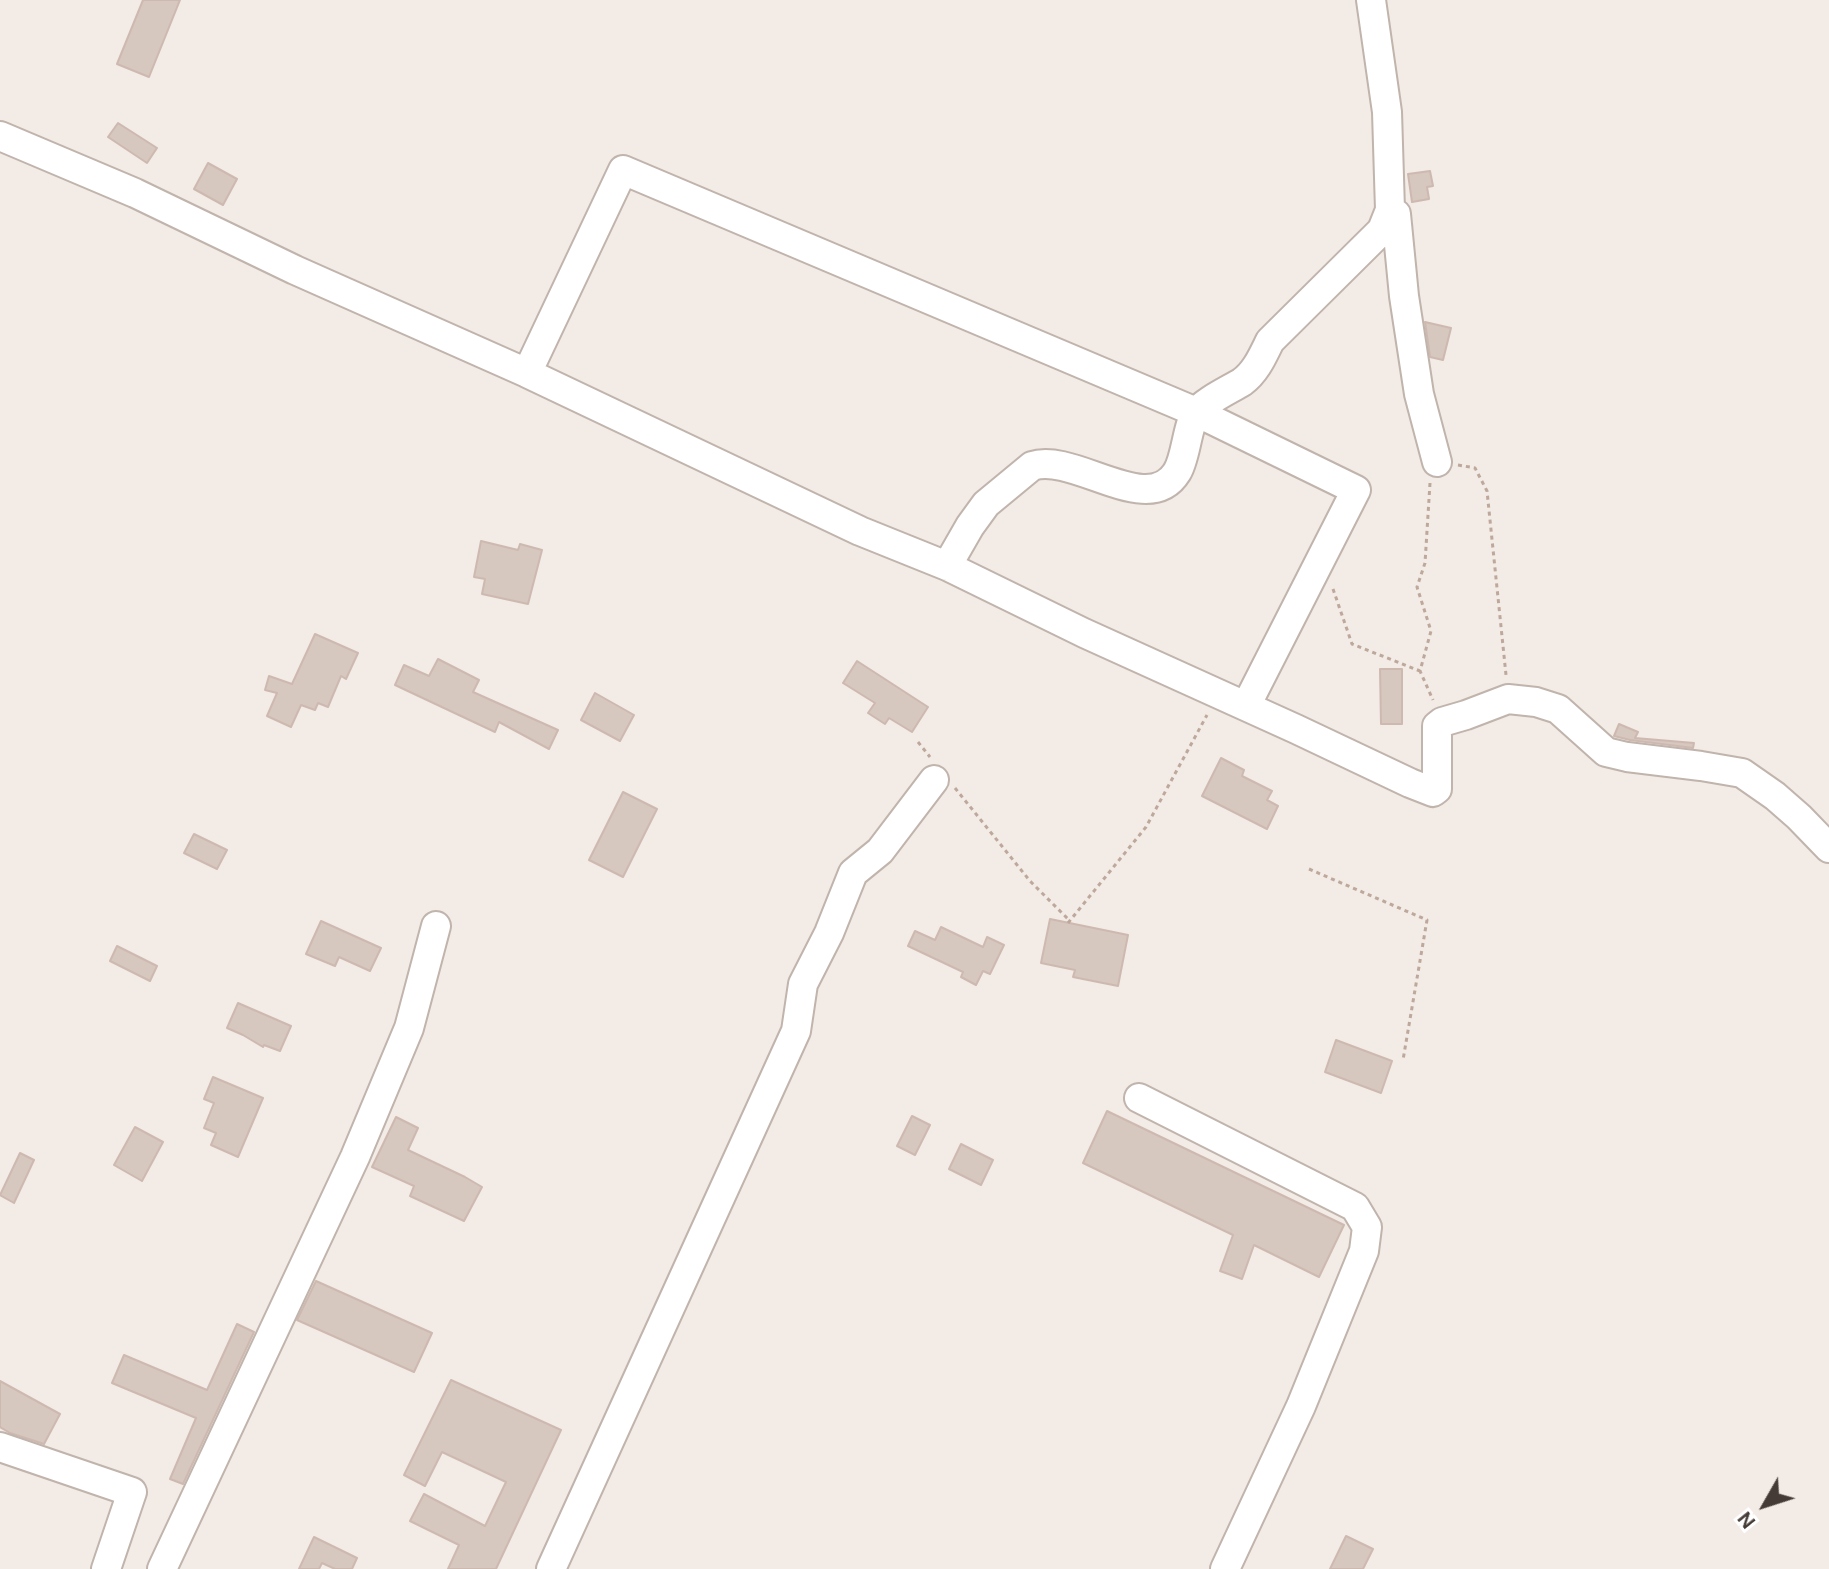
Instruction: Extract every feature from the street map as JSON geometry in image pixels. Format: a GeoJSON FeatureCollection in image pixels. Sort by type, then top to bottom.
{"type":"FeatureCollection","features":[{"type":"Feature","properties":{"kind":"street"},"geometry":{"type":"LineString","coordinates":[[947,566],[986,504],[1032,466],[1041,463],[1068,466],[1113,483],[1149,490],[1161,487],[1178,472],[1196,412],[1245,380],[1259,363],[1270,341],[1382,230],[1390,210],[1387,112],[1371,0]]}},
{"type":"Feature","properties":{"kind":"street"},"geometry":{"type":"LineString","coordinates":[[0,136],[135,193],[295,270],[527,373],[860,531],[947,566],[1084,633],[1433,792],[1437,789],[1437,726],[1508,699],[1536,702],[1558,709],[1606,752],[1742,773],[1783,803],[1829,848]]}},
{"type":"Feature","properties":{"kind":"street"},"geometry":{"type":"LineString","coordinates":[[527,373],[623,170],[1196,412],[1356,490],[1246,706]]}},
{"type":"Feature","properties":{"kind":"street"},"geometry":{"type":"LineString","coordinates":[[1390,210],[1396,214],[1404,296],[1419,394],[1437,462]]}},
{"type":"Feature","properties":{"kind":"street"},"geometry":{"type":"LineString","coordinates":[[551,1569],[796,1031],[803,984],[829,933],[853,873],[880,851],[942,778]]}},
{"type":"Feature","properties":{"kind":"street"},"geometry":{"type":"LineString","coordinates":[[162,1569],[355,1157],[409,1028],[436,926]]}},
{"type":"Feature","properties":{"kind":"street"},"geometry":{"type":"LineString","coordinates":[[1139,1098],[1355,1207],[1367,1227],[1364,1251],[1301,1406],[1225,1569]]}},
{"type":"Feature","properties":{"kind":"street"},"geometry":{"type":"LineString","coordinates":[[0,1447],[132,1492],[106,1569]]}},
{"type":"Feature","properties":{"kind":"path"},"geometry":{"type":"LineString","coordinates":[[1442,722],[1420,671],[1431,631],[1417,587],[1425,563],[1431,461],[1475,468],[1487,491],[1508,699]]}},
{"type":"Feature","properties":{"kind":"path"},"geometry":{"type":"LineString","coordinates":[[1322,558],[1352,644],[1420,671]]}},
{"type":"Feature","properties":{"kind":"path"},"geometry":{"type":"LineString","coordinates":[[918,742],[942,778],[1069,922],[1146,827],[1218,694]]}},
{"type":"Feature","properties":{"kind":"path"},"geometry":{"type":"LineString","coordinates":[[1309,869],[1427,920],[1403,1060]]}},
{"type":"Feature","properties":{"kind":"building"},"geometry":{"type":"Polygon","coordinates":[[[143,0],[180,0],[149,77],[117,64],[143,0]]]}},
{"type":"Feature","properties":{"kind":"building"},"geometry":{"type":"Polygon","coordinates":[[[118,123],[157,148],[147,163],[108,137],[118,123]]]}},
{"type":"Feature","properties":{"kind":"building"},"geometry":{"type":"Polygon","coordinates":[[[208,163],[237,179],[223,205],[194,189],[208,163]]]}},
{"type":"Feature","properties":{"kind":"building"},"geometry":{"type":"Polygon","coordinates":[[[1430,171],[1433,186],[1427,187],[1429,199],[1412,202],[1408,174],[1430,171]]]}},
{"type":"Feature","properties":{"kind":"building"},"geometry":{"type":"Polygon","coordinates":[[[1425,322],[1451,328],[1443,360],[1430,357],[1425,322]]]}},
{"type":"Feature","properties":{"kind":"building"},"geometry":{"type":"Polygon","coordinates":[[[481,541],[518,550],[520,544],[542,550],[528,604],[482,594],[485,579],[474,577],[481,541]]]}},
{"type":"Feature","properties":{"kind":"building"},"geometry":{"type":"Polygon","coordinates":[[[315,634],[358,653],[346,679],[341,676],[328,707],[318,703],[315,710],[301,705],[291,727],[267,716],[277,693],[265,690],[269,676],[292,684],[315,634]]]}},
{"type":"Feature","properties":{"kind":"building"},"geometry":{"type":"Polygon","coordinates":[[[438,659],[479,680],[473,692],[558,730],[549,749],[499,722],[495,732],[395,685],[404,665],[429,676],[438,659]]]}},
{"type":"Feature","properties":{"kind":"building"},"geometry":{"type":"Polygon","coordinates":[[[857,661],[928,707],[912,732],[889,718],[885,724],[868,713],[875,703],[843,683],[857,661]]]}},
{"type":"Feature","properties":{"kind":"building"},"geometry":{"type":"Polygon","coordinates":[[[1380,669],[1402,669],[1402,724],[1381,724],[1380,669]]]}},
{"type":"Feature","properties":{"kind":"building"},"geometry":{"type":"Polygon","coordinates":[[[595,693],[634,715],[620,741],[581,720],[595,693]]]}},
{"type":"Feature","properties":{"kind":"building"},"geometry":{"type":"Polygon","coordinates":[[[1619,724],[1638,732],[1635,738],[1694,743],[1693,748],[1614,736],[1619,724]]]}},
{"type":"Feature","properties":{"kind":"building"},"geometry":{"type":"Polygon","coordinates":[[[1221,758],[1244,770],[1242,776],[1272,791],[1267,800],[1278,806],[1267,829],[1202,796],[1221,758]]]}},
{"type":"Feature","properties":{"kind":"building"},"geometry":{"type":"Polygon","coordinates":[[[623,792],[657,809],[623,877],[589,860],[623,792]]]}},
{"type":"Feature","properties":{"kind":"building"},"geometry":{"type":"Polygon","coordinates":[[[194,834],[227,850],[217,869],[184,853],[194,834]]]}},
{"type":"Feature","properties":{"kind":"building"},"geometry":{"type":"Polygon","coordinates":[[[1050,919],[1128,935],[1118,986],[1073,977],[1075,970],[1041,963],[1050,919]]]}},
{"type":"Feature","properties":{"kind":"building"},"geometry":{"type":"Polygon","coordinates":[[[321,921],[381,948],[370,971],[339,957],[335,966],[306,954],[321,921]]]}},
{"type":"Feature","properties":{"kind":"building"},"geometry":{"type":"Polygon","coordinates":[[[941,927],[983,947],[987,937],[1004,945],[990,974],[983,971],[976,985],[961,977],[963,972],[908,946],[915,931],[935,940],[941,927]]]}},
{"type":"Feature","properties":{"kind":"building"},"geometry":{"type":"Polygon","coordinates":[[[117,946],[157,966],[150,981],[110,961],[117,946]]]}},
{"type":"Feature","properties":{"kind":"building"},"geometry":{"type":"Polygon","coordinates":[[[238,1003],[291,1026],[280,1051],[263,1047],[227,1028],[238,1003]]]}},
{"type":"Feature","properties":{"kind":"building"},"geometry":{"type":"Polygon","coordinates":[[[1336,1040],[1392,1061],[1381,1093],[1325,1072],[1336,1040]]]}},
{"type":"Feature","properties":{"kind":"building"},"geometry":{"type":"Polygon","coordinates":[[[213,1077],[263,1098],[238,1157],[211,1145],[216,1133],[204,1128],[214,1103],[204,1099],[213,1077]]]}},
{"type":"Feature","properties":{"kind":"building"},"geometry":{"type":"Polygon","coordinates":[[[1107,1111],[1344,1225],[1319,1277],[1254,1245],[1242,1279],[1220,1271],[1233,1235],[1083,1163],[1107,1111]]]}},
{"type":"Feature","properties":{"kind":"building"},"geometry":{"type":"Polygon","coordinates":[[[912,1116],[930,1125],[915,1155],[897,1146],[912,1116]]]}},
{"type":"Feature","properties":{"kind":"building"},"geometry":{"type":"Polygon","coordinates":[[[396,1117],[418,1128],[408,1150],[482,1187],[464,1221],[410,1196],[414,1186],[372,1167],[396,1117]]]}},
{"type":"Feature","properties":{"kind":"building"},"geometry":{"type":"Polygon","coordinates":[[[135,1127],[163,1142],[142,1181],[114,1165],[135,1127]]]}},
{"type":"Feature","properties":{"kind":"building"},"geometry":{"type":"Polygon","coordinates":[[[961,1144],[993,1160],[981,1185],[949,1169],[961,1144]]]}},
{"type":"Feature","properties":{"kind":"building"},"geometry":{"type":"Polygon","coordinates":[[[20,1153],[34,1160],[14,1203],[0,1195],[20,1153]]]}},
{"type":"Feature","properties":{"kind":"building"},"geometry":{"type":"Polygon","coordinates":[[[316,1281],[432,1333],[414,1372],[297,1320],[316,1281]]]}},
{"type":"Feature","properties":{"kind":"building"},"geometry":{"type":"Polygon","coordinates":[[[237,1324],[254,1332],[183,1484],[170,1479],[196,1418],[112,1383],[124,1355],[207,1390],[237,1324]]]}},
{"type":"Feature","properties":{"kind":"building"},"geometry":{"type":"Polygon","coordinates":[[[451,1380],[561,1430],[496,1569],[448,1569],[459,1545],[410,1521],[424,1494],[485,1526],[506,1482],[442,1452],[425,1486],[404,1475],[451,1380]]]}},
{"type":"Feature","properties":{"kind":"building"},"geometry":{"type":"Polygon","coordinates":[[[0,1381],[60,1414],[44,1444],[0,1427],[0,1381]]]}},
{"type":"Feature","properties":{"kind":"building"},"geometry":{"type":"Polygon","coordinates":[[[1346,1536],[1373,1549],[1363,1569],[1330,1569],[1346,1536]]]}},
{"type":"Feature","properties":{"kind":"building"},"geometry":{"type":"Polygon","coordinates":[[[314,1537],[357,1558],[352,1569],[335,1569],[322,1563],[319,1569],[299,1569],[314,1537]]]}}]}
